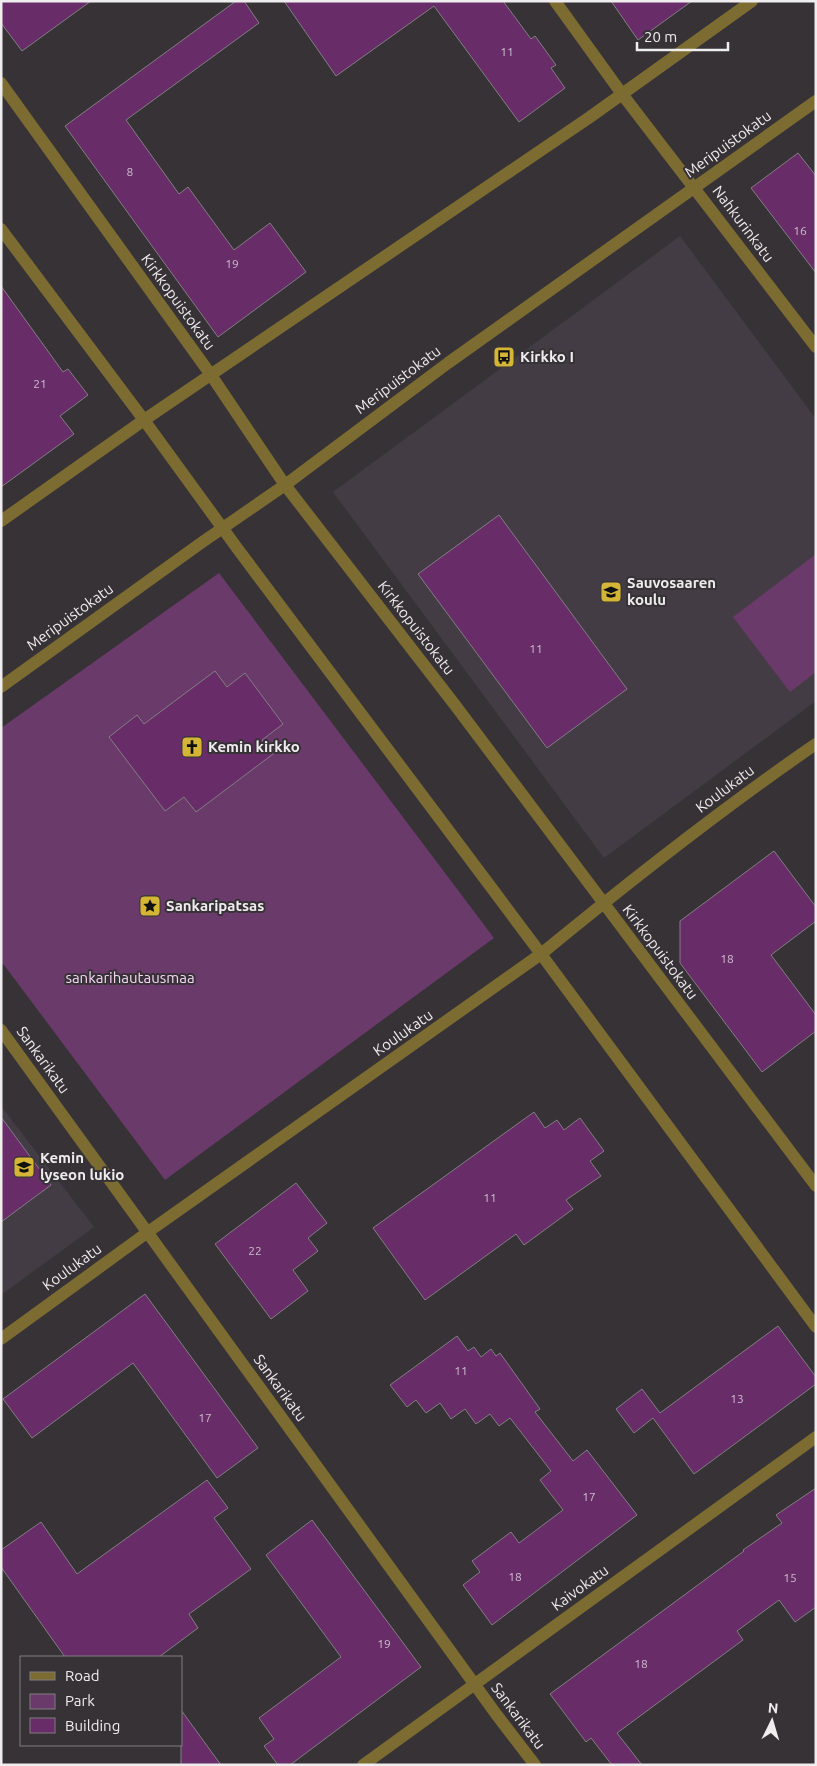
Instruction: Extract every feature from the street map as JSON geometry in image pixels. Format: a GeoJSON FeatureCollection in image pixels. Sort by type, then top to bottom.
{"type":"FeatureCollection","features":[{"type":"Feature","properties":{"kind":"street","name":"Nahkurinkatu"},"geometry":{"type":"LineString","coordinates":[[555,1],[622,94],[816,347]]}},
{"type":"Feature","properties":{"kind":"street"},"geometry":{"type":"LineString","coordinates":[[1,521],[144,420],[622,94],[752,1]]}},
{"type":"Feature","properties":{"kind":"street","name":"Kirkkopuistokatu"},"geometry":{"type":"LineString","coordinates":[[1,83],[211,376],[285,485],[455,706],[816,1186]]}},
{"type":"Feature","properties":{"kind":"street","name":"Meripuistokatu"},"geometry":{"type":"LineString","coordinates":[[1,687],[285,485],[448,363],[816,101]]}},
{"type":"Feature","properties":{"kind":"street"},"geometry":{"type":"LineString","coordinates":[[1,229],[542,954],[816,1327]]}},
{"type":"Feature","properties":{"kind":"street","name":"Koulukatu"},"geometry":{"type":"LineString","coordinates":[[1,1339],[148,1232],[542,954],[603,904],[766,778],[816,744]]}},
{"type":"Feature","properties":{"kind":"street","name":"Sankarikatu"},"geometry":{"type":"LineString","coordinates":[[1,1030],[475,1685],[535,1765]]}},
{"type":"Feature","properties":{"kind":"street","name":"Kaivokatu"},"geometry":{"type":"LineString","coordinates":[[363,1765],[816,1437]]}},
{"type":"Feature","properties":{"kind":"shaded area","name":"Sauvosaaren koulu"},"geometry":{"type":"Polygon","coordinates":[[[680,236],[816,419],[816,701],[604,858],[333,492],[680,236]]]}},
{"type":"Feature","properties":{"kind":"shaded area","name":"Kemin lyseon lukio"},"geometry":{"type":"Polygon","coordinates":[[[1,1106],[94,1227],[1,1295],[1,1106]]]}},
{"type":"Feature","properties":{"kind":"green space"},"geometry":{"type":"Polygon","coordinates":[[[816,554],[816,672],[790,692],[733,617],[816,554]]]}},
{"type":"Feature","properties":{"kind":"green space","name":"sankarihautausmaa"},"geometry":{"type":"Polygon","coordinates":[[[219,573],[494,938],[165,1180],[1,961],[1,728],[219,573]]]}},
{"type":"Feature","properties":{"kind":"building"},"geometry":{"type":"Polygon","coordinates":[[[1,1],[91,1],[22,51],[1,23],[1,1]]]}},
{"type":"Feature","properties":{"kind":"building"},"geometry":{"type":"Polygon","coordinates":[[[236,1],[244,1],[259,23],[126,120],[179,194],[188,187],[234,250],[270,223],[306,272],[218,337],[65,126],[236,1]]]}},
{"type":"Feature","properties":{"kind":"building"},"geometry":{"type":"Polygon","coordinates":[[[284,1],[503,1],[531,39],[535,36],[556,65],[551,68],[565,88],[519,122],[434,6],[336,76],[284,1]]]}},
{"type":"Feature","properties":{"kind":"building"},"geometry":{"type":"Polygon","coordinates":[[[611,1],[692,1],[638,40],[611,1]]]}},
{"type":"Feature","properties":{"kind":"building"},"geometry":{"type":"Polygon","coordinates":[[[798,153],[816,176],[816,273],[751,188],[798,153]]]}},
{"type":"Feature","properties":{"kind":"building"},"geometry":{"type":"Polygon","coordinates":[[[1,286],[63,372],[68,369],[88,395],[60,416],[74,434],[1,487],[1,286]]]}},
{"type":"Feature","properties":{"kind":"building"},"geometry":{"type":"Polygon","coordinates":[[[499,515],[627,689],[547,748],[418,574],[499,515]]]}},
{"type":"Feature","properties":{"kind":"building","name":"Kemin kirkko"},"geometry":{"type":"Polygon","coordinates":[[[215,671],[227,687],[245,673],[283,724],[262,740],[273,754],[196,812],[184,797],[165,811],[109,737],[137,715],[144,724],[215,671]]]}},
{"type":"Feature","properties":{"kind":"building"},"geometry":{"type":"Polygon","coordinates":[[[774,851],[816,907],[816,921],[771,955],[816,1015],[816,1031],[762,1072],[680,963],[680,921],[774,851]]]}},
{"type":"Feature","properties":{"kind":"building"},"geometry":{"type":"Polygon","coordinates":[[[534,1112],[545,1128],[557,1120],[564,1130],[580,1118],[604,1151],[590,1161],[601,1176],[566,1200],[573,1209],[524,1245],[516,1234],[425,1300],[373,1228],[534,1112]]]}},
{"type":"Feature","properties":{"kind":"building"},"geometry":{"type":"Polygon","coordinates":[[[1,1117],[51,1185],[1,1222],[1,1117]]]}},
{"type":"Feature","properties":{"kind":"building"},"geometry":{"type":"Polygon","coordinates":[[[296,1183],[327,1223],[308,1238],[318,1251],[293,1270],[308,1291],[271,1319],[215,1244],[296,1183]]]}},
{"type":"Feature","properties":{"kind":"building"},"geometry":{"type":"Polygon","coordinates":[[[145,1294],[258,1448],[217,1478],[133,1363],[32,1438],[3,1399],[145,1294]]]}},
{"type":"Feature","properties":{"kind":"building"},"geometry":{"type":"Polygon","coordinates":[[[778,1326],[816,1377],[816,1384],[694,1474],[653,1418],[634,1433],[616,1409],[642,1389],[660,1413],[778,1326]]]}},
{"type":"Feature","properties":{"kind":"building"},"geometry":{"type":"Polygon","coordinates":[[[457,1336],[468,1351],[474,1347],[481,1357],[491,1349],[496,1356],[500,1353],[540,1409],[535,1412],[573,1461],[587,1450],[637,1515],[492,1625],[463,1585],[480,1572],[472,1561],[511,1532],[519,1543],[563,1510],[540,1480],[551,1471],[510,1418],[499,1426],[490,1414],[476,1424],[465,1409],[451,1419],[440,1403],[426,1413],[416,1400],[407,1407],[390,1385],[457,1336]]]}},
{"type":"Feature","properties":{"kind":"building"},"geometry":{"type":"Polygon","coordinates":[[[207,1480],[228,1508],[214,1518],[251,1569],[189,1614],[198,1628],[160,1656],[64,1656],[1,1567],[1,1550],[41,1522],[77,1574],[207,1480]]]}},
{"type":"Feature","properties":{"kind":"building"},"geometry":{"type":"Polygon","coordinates":[[[816,1488],[816,1607],[795,1622],[779,1600],[737,1631],[743,1640],[617,1733],[642,1765],[612,1765],[591,1738],[586,1742],[550,1694],[782,1523],[776,1515],[816,1488]]]}},
{"type":"Feature","properties":{"kind":"building"},"geometry":{"type":"Polygon","coordinates":[[[312,1520],[421,1667],[290,1765],[278,1765],[264,1746],[274,1739],[259,1718],[341,1657],[266,1555],[312,1520]]]}},
{"type":"Feature","properties":{"kind":"building"},"geometry":{"type":"Polygon","coordinates":[[[182,1711],[221,1765],[181,1765],[182,1746],[182,1711]]]}},
{"type":"Feature","properties":{"kind":"place","name":"Kirkko I"},"geometry":{"type":"Point","coordinates":[504,357]}},
{"type":"Feature","properties":{"kind":"place","name":"Sauvosaaren koulu"},"geometry":{"type":"Point","coordinates":[611,592]}},
{"type":"Feature","properties":{"kind":"place","name":"Kemin kirkko"},"geometry":{"type":"Point","coordinates":[192,747]}},
{"type":"Feature","properties":{"kind":"place","name":"Sankaripatsas"},"geometry":{"type":"Point","coordinates":[150,906]}},
{"type":"Feature","properties":{"kind":"place","name":"Kemin lyseon lukio"},"geometry":{"type":"Point","coordinates":[24,1167]}}]}
